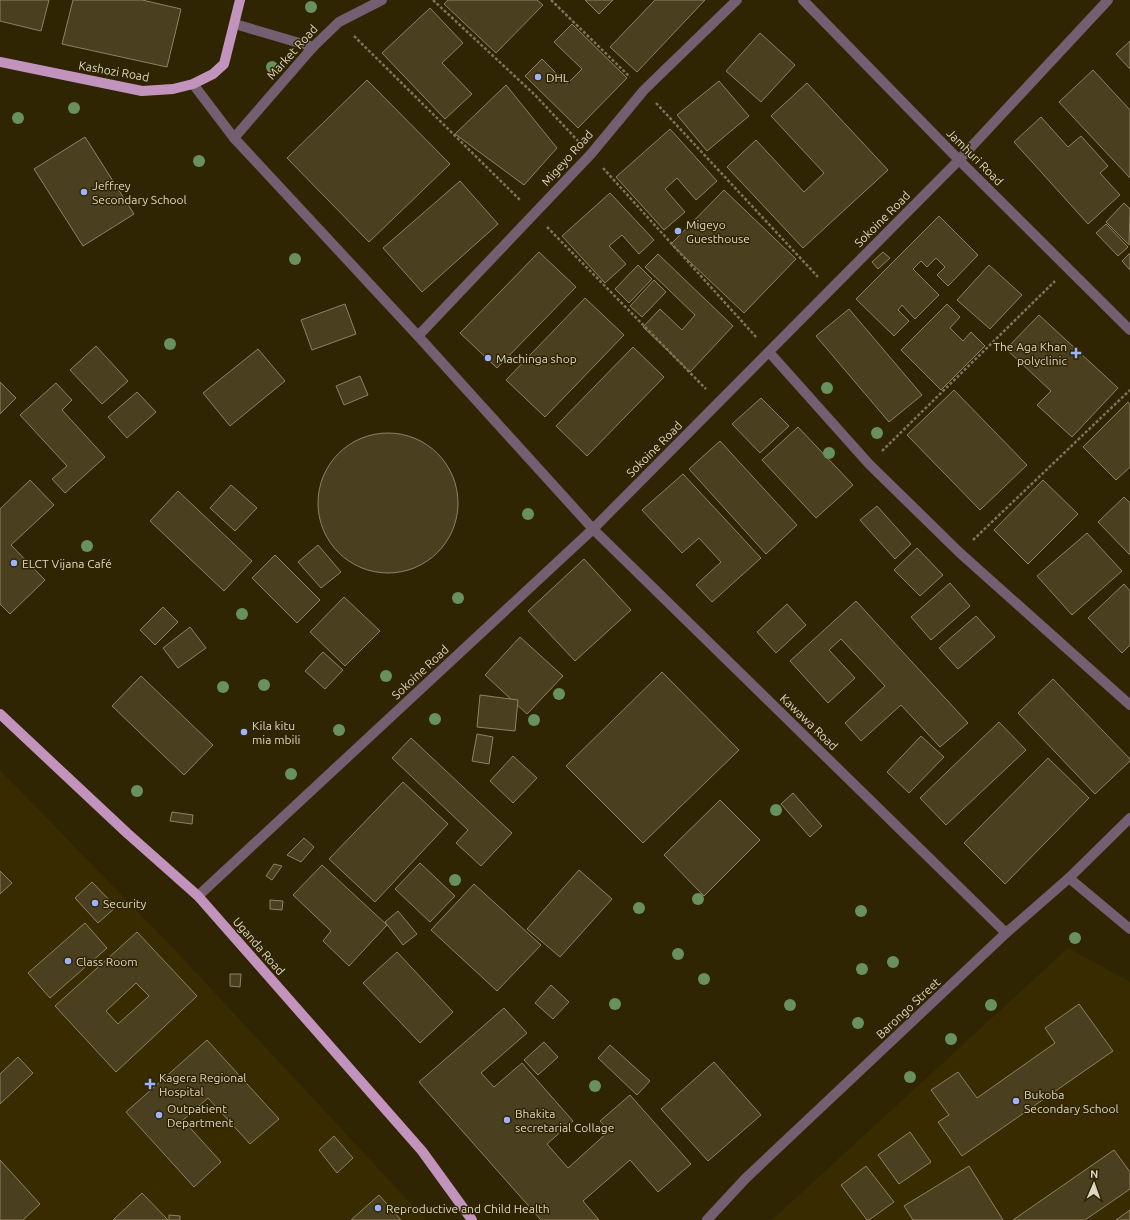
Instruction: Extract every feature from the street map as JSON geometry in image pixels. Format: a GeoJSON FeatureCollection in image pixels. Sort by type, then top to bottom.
{"type":"FeatureCollection","features":[{"type":"Feature","properties":{"kind":"main road","name":"Kashozi Road"},"geometry":{"type":"LineString","coordinates":[[0,62],[142,91],[173,89],[193,84],[213,74],[224,64],[240,0]]}},
{"type":"Feature","properties":{"kind":"main road","name":"Uganda Road"},"geometry":{"type":"LineString","coordinates":[[0,714],[127,833],[198,896],[422,1151],[472,1220]]}},
{"type":"Feature","properties":{"kind":"street","name":"Market Road"},"geometry":{"type":"LineString","coordinates":[[234,138],[313,47],[339,22],[382,0]]}},
{"type":"Feature","properties":{"kind":"street","name":"Migeyo Road"},"geometry":{"type":"LineString","coordinates":[[418,336],[590,154],[644,90],[737,0]]}},
{"type":"Feature","properties":{"kind":"street","name":"Jamhuri Road"},"geometry":{"type":"LineString","coordinates":[[804,0],[959,160],[1130,330]]}},
{"type":"Feature","properties":{"kind":"street","name":"Sokoine Road"},"geometry":{"type":"LineString","coordinates":[[198,896],[593,529],[959,160],[1108,0]]}},
{"type":"Feature","properties":{"kind":"street"},"geometry":{"type":"LineString","coordinates":[[235,24],[313,47]]}},
{"type":"Feature","properties":{"kind":"street","name":"Kawawa Road"},"geometry":{"type":"LineString","coordinates":[[193,84],[234,138],[418,336],[593,529],[1006,933]]}},
{"type":"Feature","properties":{"kind":"street"},"geometry":{"type":"LineString","coordinates":[[769,352],[869,464],[960,553],[1130,705]]}},
{"type":"Feature","properties":{"kind":"street","name":"Barongo Street"},"geometry":{"type":"LineString","coordinates":[[707,1220],[746,1178],[1006,933],[1069,878],[1130,818]]}},
{"type":"Feature","properties":{"kind":"street"},"geometry":{"type":"LineString","coordinates":[[1069,878],[1130,929]]}},
{"type":"Feature","properties":{"kind":"path"},"geometry":{"type":"LineString","coordinates":[[433,0],[535,95],[769,352]]}},
{"type":"Feature","properties":{"kind":"path"},"geometry":{"type":"LineString","coordinates":[[551,0],[644,90],[830,290]]}},
{"type":"Feature","properties":{"kind":"path"},"geometry":{"type":"LineString","coordinates":[[339,22],[534,214],[719,402]]}},
{"type":"Feature","properties":{"kind":"path"},"geometry":{"type":"LineString","coordinates":[[869,464],[1068,268]]}},
{"type":"Feature","properties":{"kind":"path"},"geometry":{"type":"LineString","coordinates":[[960,553],[1130,390]]}},
{"type":"Feature","properties":{"kind":"shaded area","name":"Kagera Regional Hospital"},"geometry":{"type":"Polygon","coordinates":[[[0,770],[173,948],[426,1220],[0,1220],[0,770]]]}},
{"type":"Feature","properties":{"kind":"shaded area","name":"Bukoba Secondary School"},"geometry":{"type":"Polygon","coordinates":[[[1068,948],[1130,982],[1130,1220],[772,1220],[1068,948]]]}},
{"type":"Feature","properties":{"kind":"building"},"geometry":{"type":"Polygon","coordinates":[[[0,0],[49,0],[41,31],[0,21],[0,0]]]}},
{"type":"Feature","properties":{"kind":"building"},"geometry":{"type":"Polygon","coordinates":[[[73,0],[142,0],[181,9],[167,67],[62,44],[73,0]]]}},
{"type":"Feature","properties":{"kind":"building"},"geometry":{"type":"Polygon","coordinates":[[[448,0],[537,0],[543,5],[496,53],[444,4],[448,0]]]}},
{"type":"Feature","properties":{"kind":"building"},"geometry":{"type":"Polygon","coordinates":[[[585,0],[613,0],[599,14],[585,0]]]}},
{"type":"Feature","properties":{"kind":"building"},"geometry":{"type":"Polygon","coordinates":[[[655,0],[705,0],[637,72],[610,47],[655,0]]]}},
{"type":"Feature","properties":{"kind":"building"},"geometry":{"type":"Polygon","coordinates":[[[430,8],[463,43],[442,63],[472,94],[445,119],[382,53],[430,8]]]}},
{"type":"Feature","properties":{"kind":"building"},"geometry":{"type":"Polygon","coordinates":[[[572,24],[627,78],[578,128],[525,76],[542,59],[567,84],[582,69],[554,42],[572,24]]]}},
{"type":"Feature","properties":{"kind":"building"},"geometry":{"type":"Polygon","coordinates":[[[760,33],[795,65],[761,102],[726,71],[760,33]]]}},
{"type":"Feature","properties":{"kind":"building"},"geometry":{"type":"Polygon","coordinates":[[[1130,41],[1130,69],[1116,54],[1130,41]]]}},
{"type":"Feature","properties":{"kind":"building"},"geometry":{"type":"Polygon","coordinates":[[[1093,70],[1130,110],[1130,178],[1059,102],[1093,70]]]}},
{"type":"Feature","properties":{"kind":"building"},"geometry":{"type":"Polygon","coordinates":[[[367,80],[450,164],[369,242],[287,158],[367,80]]]}},
{"type":"Feature","properties":{"kind":"building"},"geometry":{"type":"Polygon","coordinates":[[[719,81],[749,116],[707,151],[677,115],[719,81]]]}},
{"type":"Feature","properties":{"kind":"building"},"geometry":{"type":"Polygon","coordinates":[[[807,83],[888,170],[803,248],[727,167],[756,140],[804,192],[824,173],[771,116],[807,83]]]}},
{"type":"Feature","properties":{"kind":"building"},"geometry":{"type":"Polygon","coordinates":[[[506,85],[557,148],[524,185],[455,134],[506,85]]]}},
{"type":"Feature","properties":{"kind":"building"},"geometry":{"type":"Polygon","coordinates":[[[1041,117],[1068,147],[1081,136],[1108,166],[1100,173],[1120,195],[1088,224],[1014,142],[1041,117]]]}},
{"type":"Feature","properties":{"kind":"building"},"geometry":{"type":"Polygon","coordinates":[[[670,129],[717,181],[696,200],[677,178],[665,189],[685,212],[664,230],[616,177],[670,129]]]}},
{"type":"Feature","properties":{"kind":"building","name":"Jeffrey Secondary School"},"geometry":{"type":"Polygon","coordinates":[[[85,137],[134,214],[83,246],[34,169],[85,137]]]}},
{"type":"Feature","properties":{"kind":"building"},"geometry":{"type":"Polygon","coordinates":[[[460,181],[498,224],[422,292],[383,248],[460,181]]]}},
{"type":"Feature","properties":{"kind":"building"},"geometry":{"type":"Polygon","coordinates":[[[724,190],[796,259],[744,313],[671,244],[724,190]]]}},
{"type":"Feature","properties":{"kind":"building"},"geometry":{"type":"Polygon","coordinates":[[[610,193],[654,240],[639,254],[622,235],[609,246],[626,264],[605,283],[562,236],[610,193]]]}},
{"type":"Feature","properties":{"kind":"building"},"geometry":{"type":"Polygon","coordinates":[[[1124,203],[1130,209],[1129,245],[1106,222],[1124,203]]]}},
{"type":"Feature","properties":{"kind":"building"},"geometry":{"type":"Polygon","coordinates":[[[939,216],[978,255],[948,286],[937,275],[945,267],[936,258],[927,267],[921,261],[913,269],[939,295],[915,319],[902,305],[898,310],[909,321],[894,336],[856,299],[939,216]]]}},
{"type":"Feature","properties":{"kind":"building"},"geometry":{"type":"Polygon","coordinates":[[[1106,224],[1128,247],[1118,256],[1096,233],[1106,224]]]}},
{"type":"Feature","properties":{"kind":"building"},"geometry":{"type":"Polygon","coordinates":[[[539,252],[576,287],[497,368],[460,333],[539,252]]]}},
{"type":"Feature","properties":{"kind":"building"},"geometry":{"type":"Polygon","coordinates":[[[883,252],[890,258],[878,269],[872,262],[883,252]]]}},
{"type":"Feature","properties":{"kind":"building"},"geometry":{"type":"Polygon","coordinates":[[[1130,253],[1130,270],[1122,261],[1130,253]]]}},
{"type":"Feature","properties":{"kind":"building"},"geometry":{"type":"Polygon","coordinates":[[[658,254],[733,326],[690,372],[643,327],[660,309],[682,330],[695,315],[645,267],[658,254]]]}},
{"type":"Feature","properties":{"kind":"building"},"geometry":{"type":"Polygon","coordinates":[[[638,265],[652,279],[629,303],[615,289],[638,265]]]}},
{"type":"Feature","properties":{"kind":"building"},"geometry":{"type":"Polygon","coordinates":[[[989,265],[1022,295],[990,329],[957,300],[989,265]]]}},
{"type":"Feature","properties":{"kind":"building"},"geometry":{"type":"Polygon","coordinates":[[[654,280],[666,292],[642,317],[630,306],[654,280]]]}},
{"type":"Feature","properties":{"kind":"building"},"geometry":{"type":"Polygon","coordinates":[[[585,298],[624,335],[545,417],[506,380],[585,298]]]}},
{"type":"Feature","properties":{"kind":"building"},"geometry":{"type":"Polygon","coordinates":[[[345,304],[356,334],[312,350],[301,320],[345,304]]]}},
{"type":"Feature","properties":{"kind":"building"},"geometry":{"type":"Polygon","coordinates":[[[947,304],[960,317],[950,328],[963,341],[971,332],[985,346],[941,390],[901,350],[947,304]]]}},
{"type":"Feature","properties":{"kind":"building"},"geometry":{"type":"Polygon","coordinates":[[[849,309],[922,395],[889,422],[816,336],[849,309]]]}},
{"type":"Feature","properties":{"kind":"building"},"geometry":{"type":"Polygon","coordinates":[[[1039,315],[1118,388],[1072,437],[1037,405],[1051,391],[1006,349],[1039,315]]]}},
{"type":"Feature","properties":{"kind":"building"},"geometry":{"type":"Polygon","coordinates":[[[96,346],[128,381],[102,404],[70,370],[96,346]]]}},
{"type":"Feature","properties":{"kind":"building"},"geometry":{"type":"Polygon","coordinates":[[[633,347],[664,377],[587,456],[556,426],[633,347]]]}},
{"type":"Feature","properties":{"kind":"building"},"geometry":{"type":"Polygon","coordinates":[[[258,349],[285,381],[230,426],[203,393],[258,349]]]}},
{"type":"Feature","properties":{"kind":"building"},"geometry":{"type":"Polygon","coordinates":[[[360,376],[368,395],[344,405],[336,386],[360,376]]]}},
{"type":"Feature","properties":{"kind":"building"},"geometry":{"type":"Polygon","coordinates":[[[0,382],[16,398],[0,414],[0,382]]]}},
{"type":"Feature","properties":{"kind":"building"},"geometry":{"type":"Polygon","coordinates":[[[56,383],[72,400],[62,410],[105,457],[65,493],[52,479],[67,466],[20,415],[56,383]]]}},
{"type":"Feature","properties":{"kind":"building"},"geometry":{"type":"Polygon","coordinates":[[[954,390],[1027,465],[980,510],[907,435],[954,390]]]}},
{"type":"Feature","properties":{"kind":"building"},"geometry":{"type":"Polygon","coordinates":[[[137,392],[156,412],[127,438],[108,417],[137,392]]]}},
{"type":"Feature","properties":{"kind":"building"},"geometry":{"type":"Polygon","coordinates":[[[761,398],[789,426],[760,453],[732,424],[761,398]]]}},
{"type":"Feature","properties":{"kind":"building"},"geometry":{"type":"Polygon","coordinates":[[[1128,402],[1130,405],[1130,467],[1116,480],[1083,447],[1128,402]]]}},
{"type":"Feature","properties":{"kind":"building"},"geometry":{"type":"Polygon","coordinates":[[[798,427],[853,485],[816,518],[762,460],[798,427]]]}},
{"type":"Feature","properties":{"kind":"building"},"geometry":{"type":"Polygon","coordinates":[[[388,433],[408,436],[415,439],[427,445],[442,459],[455,483],[458,503],[455,523],[452,530],[446,542],[432,557],[408,570],[388,573],[368,570],[361,567],[349,561],[334,547],[321,523],[318,503],[321,483],[324,476],[330,464],[344,449],[368,436],[388,433]]]}},
{"type":"Feature","properties":{"kind":"building"},"geometry":{"type":"Polygon","coordinates":[[[720,441],[797,525],[766,554],[689,469],[720,441]]]}},
{"type":"Feature","properties":{"kind":"building"},"geometry":{"type":"Polygon","coordinates":[[[683,474],[761,558],[712,602],[696,585],[721,562],[699,538],[682,553],[642,510],[683,474]]]}},
{"type":"Feature","properties":{"kind":"building","name":"ELCT Vijana Café"},"geometry":{"type":"Polygon","coordinates":[[[30,480],[54,505],[11,545],[45,580],[10,614],[0,604],[0,509],[30,480]]]}},
{"type":"Feature","properties":{"kind":"building"},"geometry":{"type":"Polygon","coordinates":[[[1043,480],[1078,514],[1028,564],[994,530],[1043,480]]]}},
{"type":"Feature","properties":{"kind":"building"},"geometry":{"type":"Polygon","coordinates":[[[231,485],[257,508],[235,531],[210,508],[231,485]]]}},
{"type":"Feature","properties":{"kind":"building"},"geometry":{"type":"Polygon","coordinates":[[[178,491],[252,561],[224,591],[150,521],[178,491]]]}},
{"type":"Feature","properties":{"kind":"building"},"geometry":{"type":"Polygon","coordinates":[[[1124,497],[1130,503],[1130,555],[1098,522],[1124,497]]]}},
{"type":"Feature","properties":{"kind":"building"},"geometry":{"type":"Polygon","coordinates":[[[877,506],[911,544],[895,559],[860,520],[877,506]]]}},
{"type":"Feature","properties":{"kind":"building"},"geometry":{"type":"Polygon","coordinates":[[[1087,533],[1122,571],[1072,615],[1037,576],[1087,533]]]}},
{"type":"Feature","properties":{"kind":"building"},"geometry":{"type":"Polygon","coordinates":[[[318,545],[341,572],[321,588],[298,562],[318,545]]]}},
{"type":"Feature","properties":{"kind":"building"},"geometry":{"type":"Polygon","coordinates":[[[917,548],[943,575],[920,596],[894,570],[917,548]]]}},
{"type":"Feature","properties":{"kind":"building"},"geometry":{"type":"Polygon","coordinates":[[[275,555],[320,600],[297,623],[252,578],[275,555]]]}},
{"type":"Feature","properties":{"kind":"building"},"geometry":{"type":"Polygon","coordinates":[[[584,559],[631,610],[575,661],[528,611],[584,559]]]}},
{"type":"Feature","properties":{"kind":"building"},"geometry":{"type":"Polygon","coordinates":[[[950,583],[970,606],[931,640],[911,617],[950,583]]]}},
{"type":"Feature","properties":{"kind":"building"},"geometry":{"type":"Polygon","coordinates":[[[1124,584],[1130,591],[1130,645],[1122,653],[1088,618],[1124,584]]]}},
{"type":"Feature","properties":{"kind":"building"},"geometry":{"type":"Polygon","coordinates":[[[344,597],[380,631],[345,666],[310,632],[344,597]]]}},
{"type":"Feature","properties":{"kind":"building"},"geometry":{"type":"Polygon","coordinates":[[[856,601],[968,723],[940,747],[901,705],[861,741],[845,723],[885,686],[841,639],[829,650],[855,678],[828,703],[790,661],[856,601]]]}},
{"type":"Feature","properties":{"kind":"building"},"geometry":{"type":"Polygon","coordinates":[[[787,604],[806,625],[776,653],[757,632],[787,604]]]}},
{"type":"Feature","properties":{"kind":"building"},"geometry":{"type":"Polygon","coordinates":[[[163,607],[178,622],[155,645],[140,630],[163,607]]]}},
{"type":"Feature","properties":{"kind":"building"},"geometry":{"type":"Polygon","coordinates":[[[976,616],[995,637],[958,669],[939,648],[976,616]]]}},
{"type":"Feature","properties":{"kind":"building"},"geometry":{"type":"Polygon","coordinates":[[[190,627],[206,648],[178,668],[163,648],[190,627]]]}},
{"type":"Feature","properties":{"kind":"building"},"geometry":{"type":"Polygon","coordinates":[[[520,637],[563,676],[527,714],[485,675],[520,637]]]}},
{"type":"Feature","properties":{"kind":"building"},"geometry":{"type":"Polygon","coordinates":[[[323,652],[343,670],[325,689],[305,671],[323,652]]]}},
{"type":"Feature","properties":{"kind":"building"},"geometry":{"type":"Polygon","coordinates":[[[662,672],[739,750],[643,843],[566,766],[662,672]]]}},
{"type":"Feature","properties":{"kind":"building"},"geometry":{"type":"Polygon","coordinates":[[[141,676],[213,745],[184,775],[112,706],[141,676]]]}},
{"type":"Feature","properties":{"kind":"building"},"geometry":{"type":"Polygon","coordinates":[[[1053,679],[1130,759],[1130,761],[1095,794],[1018,713],[1053,679]]]}},
{"type":"Feature","properties":{"kind":"building"},"geometry":{"type":"Polygon","coordinates":[[[480,695],[518,700],[515,731],[477,727],[480,695]]]}},
{"type":"Feature","properties":{"kind":"building"},"geometry":{"type":"Polygon","coordinates":[[[999,722],[1026,750],[946,825],[920,798],[999,722]]]}},
{"type":"Feature","properties":{"kind":"building"},"geometry":{"type":"Polygon","coordinates":[[[477,734],[493,737],[489,764],[472,761],[477,734]]]}},
{"type":"Feature","properties":{"kind":"building"},"geometry":{"type":"Polygon","coordinates":[[[921,736],[944,757],[909,793],[887,772],[921,736]]]}},
{"type":"Feature","properties":{"kind":"building"},"geometry":{"type":"Polygon","coordinates":[[[411,738],[512,833],[481,866],[456,843],[468,830],[392,758],[411,738]]]}},
{"type":"Feature","properties":{"kind":"building"},"geometry":{"type":"Polygon","coordinates":[[[513,756],[537,778],[513,803],[490,781],[513,756]]]}},
{"type":"Feature","properties":{"kind":"building"},"geometry":{"type":"Polygon","coordinates":[[[1048,758],[1089,798],[1005,884],[964,843],[1048,758]]]}},
{"type":"Feature","properties":{"kind":"building"},"geometry":{"type":"Polygon","coordinates":[[[403,782],[448,824],[375,902],[329,859],[403,782]]]}},
{"type":"Feature","properties":{"kind":"building"},"geometry":{"type":"Polygon","coordinates":[[[793,793],[822,826],[810,837],[781,804],[793,793]]]}},
{"type":"Feature","properties":{"kind":"building"},"geometry":{"type":"Polygon","coordinates":[[[720,800],[760,840],[704,896],[664,855],[720,800]]]}},
{"type":"Feature","properties":{"kind":"building"},"geometry":{"type":"Polygon","coordinates":[[[172,812],[193,815],[192,824],[170,821],[172,812]]]}},
{"type":"Feature","properties":{"kind":"building"},"geometry":{"type":"Polygon","coordinates":[[[304,838],[314,847],[301,862],[287,855],[304,838]]]}},
{"type":"Feature","properties":{"kind":"building"},"geometry":{"type":"Polygon","coordinates":[[[420,863],[455,896],[430,922],[395,889],[420,863]]]}},
{"type":"Feature","properties":{"kind":"building"},"geometry":{"type":"Polygon","coordinates":[[[274,864],[282,866],[272,880],[266,876],[274,864]]]}},
{"type":"Feature","properties":{"kind":"building"},"geometry":{"type":"Polygon","coordinates":[[[322,865],[387,925],[349,966],[323,941],[331,931],[293,895],[322,865]]]}},
{"type":"Feature","properties":{"kind":"building"},"geometry":{"type":"Polygon","coordinates":[[[579,870],[612,899],[560,957],[527,929],[579,870]]]}},
{"type":"Feature","properties":{"kind":"building"},"geometry":{"type":"Polygon","coordinates":[[[0,871],[12,883],[0,894],[0,871]]]}},
{"type":"Feature","properties":{"kind":"building","name":"Security"},"geometry":{"type":"Polygon","coordinates":[[[92,882],[116,907],[98,923],[75,898],[92,882]]]}},
{"type":"Feature","properties":{"kind":"building"},"geometry":{"type":"Polygon","coordinates":[[[474,884],[541,945],[497,991],[431,930],[474,884]]]}},
{"type":"Feature","properties":{"kind":"building"},"geometry":{"type":"Polygon","coordinates":[[[270,900],[283,901],[282,910],[270,909],[270,900]]]}},
{"type":"Feature","properties":{"kind":"building"},"geometry":{"type":"Polygon","coordinates":[[[398,911],[417,934],[403,945],[385,922],[398,911]]]}},
{"type":"Feature","properties":{"kind":"building","name":"Class Room"},"geometry":{"type":"Polygon","coordinates":[[[85,923],[107,948],[50,998],[28,973],[85,923]]]}},
{"type":"Feature","properties":{"kind":"building"},"geometry":{"type":"Polygon","coordinates":[[[137,932],[197,996],[116,1072],[55,1006],[137,932]],[[136,983],[106,1011],[118,1024],[149,996],[136,983]]]}},
{"type":"Feature","properties":{"kind":"building"},"geometry":{"type":"Polygon","coordinates":[[[397,952],[453,1012],[420,1043],[363,983],[397,952]]]}},
{"type":"Feature","properties":{"kind":"building"},"geometry":{"type":"Polygon","coordinates":[[[230,974],[241,974],[240,987],[230,986],[230,974]]]}},
{"type":"Feature","properties":{"kind":"building"},"geometry":{"type":"Polygon","coordinates":[[[551,985],[569,1002],[553,1019],[535,1003],[551,985]]]}},
{"type":"Feature","properties":{"kind":"building"},"geometry":{"type":"Polygon","coordinates":[[[1079,1004],[1113,1051],[962,1156],[938,1122],[949,1115],[931,1090],[958,1072],[977,1098],[1055,1043],[1045,1028],[1079,1004]]]}},
{"type":"Feature","properties":{"kind":"building"},"geometry":{"type":"Polygon","coordinates":[[[504,1008],[527,1033],[481,1073],[494,1087],[522,1063],[573,1121],[547,1144],[568,1168],[609,1131],[600,1121],[630,1095],[691,1164],[658,1192],[630,1160],[583,1201],[599,1220],[541,1220],[419,1082],[504,1008]]]}},
{"type":"Feature","properties":{"kind":"building","name":"Outpatient Department"},"geometry":{"type":"Polygon","coordinates":[[[207,1040],[279,1119],[250,1144],[208,1098],[183,1120],[221,1162],[194,1187],[126,1112],[207,1040]]]}},
{"type":"Feature","properties":{"kind":"building"},"geometry":{"type":"Polygon","coordinates":[[[544,1042],[558,1057],[538,1075],[524,1060],[544,1042]]]}},
{"type":"Feature","properties":{"kind":"building"},"geometry":{"type":"Polygon","coordinates":[[[610,1045],[650,1081],[637,1095],[598,1058],[610,1045]]]}},
{"type":"Feature","properties":{"kind":"building"},"geometry":{"type":"Polygon","coordinates":[[[18,1057],[33,1073],[0,1104],[0,1074],[18,1057]]]}},
{"type":"Feature","properties":{"kind":"building"},"geometry":{"type":"Polygon","coordinates":[[[714,1062],[761,1115],[708,1161],[661,1109],[714,1062]]]}},
{"type":"Feature","properties":{"kind":"building"},"geometry":{"type":"Polygon","coordinates":[[[910,1132],[931,1162],[899,1184],[878,1155],[910,1132]]]}},
{"type":"Feature","properties":{"kind":"building"},"geometry":{"type":"Polygon","coordinates":[[[334,1136],[353,1158],[337,1173],[319,1150],[334,1136]]]}},
{"type":"Feature","properties":{"kind":"building"},"geometry":{"type":"Polygon","coordinates":[[[1114,1150],[1130,1172],[1130,1189],[1085,1220],[1013,1220],[1114,1150]]]}},
{"type":"Feature","properties":{"kind":"building"},"geometry":{"type":"Polygon","coordinates":[[[0,1160],[40,1204],[23,1220],[0,1220],[0,1160]]]}},
{"type":"Feature","properties":{"kind":"building"},"geometry":{"type":"Polygon","coordinates":[[[866,1166],[894,1202],[869,1220],[867,1220],[841,1185],[866,1166]]]}},
{"type":"Feature","properties":{"kind":"building"},"geometry":{"type":"Polygon","coordinates":[[[969,1166],[1003,1220],[913,1220],[904,1206],[969,1166]]]}},
{"type":"Feature","properties":{"kind":"building"},"geometry":{"type":"Polygon","coordinates":[[[142,1193],[168,1220],[113,1220],[142,1193]]]}},
{"type":"Feature","properties":{"kind":"building","name":"Reproductive and Child Health"},"geometry":{"type":"Polygon","coordinates":[[[379,1195],[401,1220],[351,1220],[379,1195]]]}},
{"type":"Feature","properties":{"kind":"building"},"geometry":{"type":"Polygon","coordinates":[[[1130,1210],[1130,1220],[1116,1220],[1130,1210]]]}},
{"type":"Feature","properties":{"kind":"building"},"geometry":{"type":"Polygon","coordinates":[[[169,1215],[180,1216],[180,1220],[169,1220],[169,1215]]]}},
{"type":"Feature","properties":{"kind":"place","name":"DHL"},"geometry":{"type":"Point","coordinates":[538,77]}},
{"type":"Feature","properties":{"kind":"place","name":"Jeffrey Secondary School"},"geometry":{"type":"Point","coordinates":[84,192]}},
{"type":"Feature","properties":{"kind":"place","name":"Migeyo Guesthouse"},"geometry":{"type":"Point","coordinates":[678,231]}},
{"type":"Feature","properties":{"kind":"place","name":"The Aga Khan polyclinic"},"geometry":{"type":"Point","coordinates":[1076,353]}},
{"type":"Feature","properties":{"kind":"place","name":"Machinga shop"},"geometry":{"type":"Point","coordinates":[488,358]}},
{"type":"Feature","properties":{"kind":"place","name":"ELCT Vijana Café"},"geometry":{"type":"Point","coordinates":[14,563]}},
{"type":"Feature","properties":{"kind":"place","name":"Kila kitu mia mbili"},"geometry":{"type":"Point","coordinates":[244,732]}},
{"type":"Feature","properties":{"kind":"place","name":"Security"},"geometry":{"type":"Point","coordinates":[95,903]}},
{"type":"Feature","properties":{"kind":"place","name":"Class Room"},"geometry":{"type":"Point","coordinates":[68,961]}},
{"type":"Feature","properties":{"kind":"place","name":"Kagera Regional Hospital"},"geometry":{"type":"Point","coordinates":[150,1084]}},
{"type":"Feature","properties":{"kind":"place","name":"Bukoba Secondary School"},"geometry":{"type":"Point","coordinates":[1016,1101]}},
{"type":"Feature","properties":{"kind":"place","name":"Outpatient Department"},"geometry":{"type":"Point","coordinates":[159,1115]}},
{"type":"Feature","properties":{"kind":"place","name":"Bhakita secretarial Collage"},"geometry":{"type":"Point","coordinates":[507,1120]}},
{"type":"Feature","properties":{"kind":"place","name":"Reproductive and Child Health"},"geometry":{"type":"Point","coordinates":[378,1208]}}]}
